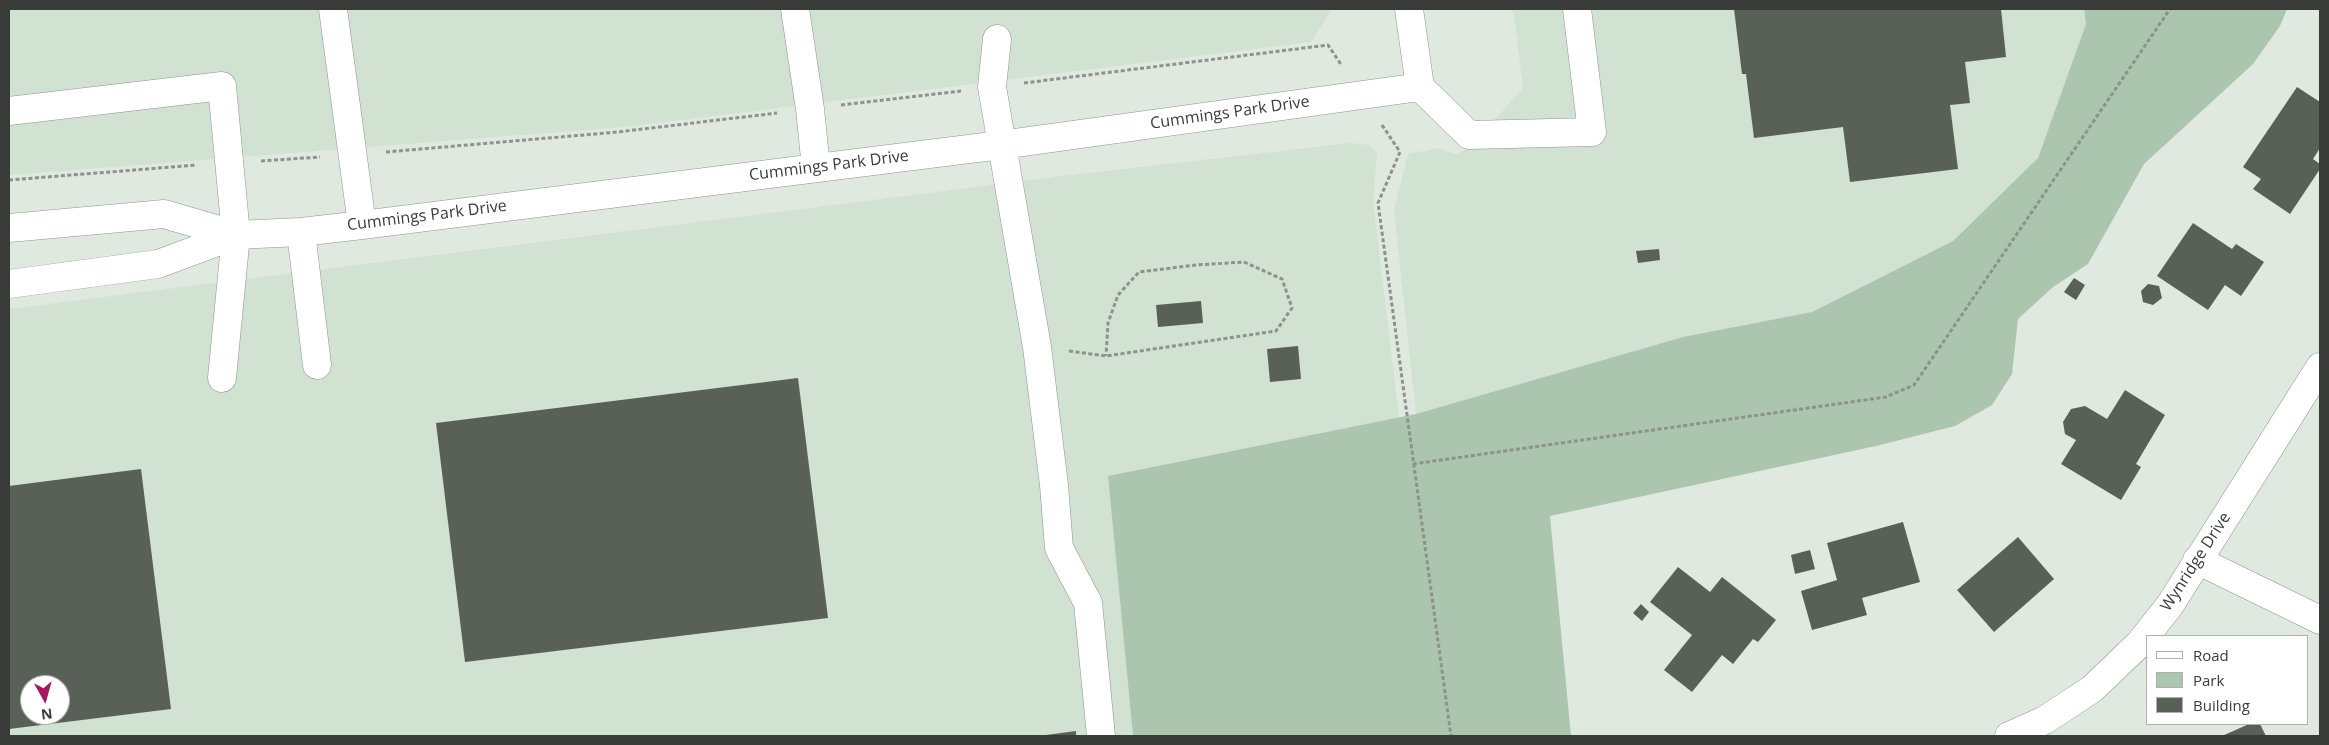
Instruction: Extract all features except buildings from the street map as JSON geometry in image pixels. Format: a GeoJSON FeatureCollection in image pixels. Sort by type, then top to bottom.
{"type":"FeatureCollection","features":[{"type":"Feature","properties":{"kind":"street"},"geometry":{"type":"LineString","coordinates":[[333,9],[362,225]]}},
{"type":"Feature","properties":{"kind":"street"},"geometry":{"type":"LineString","coordinates":[[795,9],[810,109],[816,168]]}},
{"type":"Feature","properties":{"kind":"street"},"geometry":{"type":"LineString","coordinates":[[1409,9],[1420,87],[1469,135],[1592,132],[1577,9]]}},
{"type":"Feature","properties":{"kind":"street"},"geometry":{"type":"LineString","coordinates":[[997,39],[992,87],[1036,346],[1054,485],[1059,548],[1088,603],[1100,736]]}},
{"type":"Feature","properties":{"kind":"street"},"geometry":{"type":"LineString","coordinates":[[9,111],[222,86],[236,235],[222,378]]}},
{"type":"Feature","properties":{"kind":"street","name":"Cummings Park Drive"},"geometry":{"type":"LineString","coordinates":[[9,284],[158,264],[236,235],[301,232],[362,225],[1001,145],[1420,87]]}},
{"type":"Feature","properties":{"kind":"street","name":"Cummings Park Drive"},"geometry":{"type":"LineString","coordinates":[[9,228],[164,214],[236,235]]}},
{"type":"Feature","properties":{"kind":"street"},"geometry":{"type":"LineString","coordinates":[[301,232],[317,365]]}},
{"type":"Feature","properties":{"kind":"street","name":"Wynridge Drive"},"geometry":{"type":"LineString","coordinates":[[2146,635],[2170,605],[2320,367]]}},
{"type":"Feature","properties":{"kind":"street"},"geometry":{"type":"LineString","coordinates":[[2197,560],[2320,620]]}},
{"type":"Feature","properties":{"kind":"street","name":"Wynridge Drive"},"geometry":{"type":"LineString","coordinates":[[2009,736],[2045,720],[2092,689],[2146,635]]}},
{"type":"Feature","properties":{"kind":"path"},"geometry":{"type":"LineString","coordinates":[[1413,464],[1886,397],[1914,385],[2170,9]]}},
{"type":"Feature","properties":{"kind":"path"},"geometry":{"type":"LineString","coordinates":[[9,180],[352,155],[618,132],[1328,45]]}},
{"type":"Feature","properties":{"kind":"path"},"geometry":{"type":"LineString","coordinates":[[1400,152],[1378,203],[1451,736]]}},
{"type":"Feature","properties":{"kind":"path"},"geometry":{"type":"LineString","coordinates":[[1036,346],[1106,356],[1276,331],[1292,308],[1282,279],[1244,262],[1196,265],[1139,272],[1118,295],[1108,323],[1106,356]]}},
{"type":"Feature","properties":{"kind":"shaded area"},"geometry":{"type":"Polygon","coordinates":[[[9,9],[1332,9],[1311,42],[624,127],[9,175],[9,9]]]}},
{"type":"Feature","properties":{"kind":"shaded area"},"geometry":{"type":"Polygon","coordinates":[[[1509,9],[2084,9],[2086,24],[2038,158],[1953,241],[1812,312],[1683,337],[1416,414],[1394,210],[1408,154],[1438,148],[1457,155],[1473,144],[1523,88],[1514,13],[1509,9]]]}},
{"type":"Feature","properties":{"kind":"shaded area"},"geometry":{"type":"Polygon","coordinates":[[[1351,143],[1369,145],[1377,153],[1373,202],[1399,418],[1108,476],[1133,736],[9,736],[9,309],[1063,176],[1351,143]]]}},
{"type":"Feature","properties":{"kind":"green space"},"geometry":{"type":"Polygon","coordinates":[[[2084,9],[2287,9],[2280,26],[2253,64],[2144,164],[2088,264],[2053,287],[2018,319],[2012,374],[1992,405],[1955,426],[1876,446],[1550,516],[1571,736],[1133,736],[1108,476],[1416,414],[1683,337],[1812,312],[1953,241],[2038,158],[2086,24],[2084,9]]]}}]}
